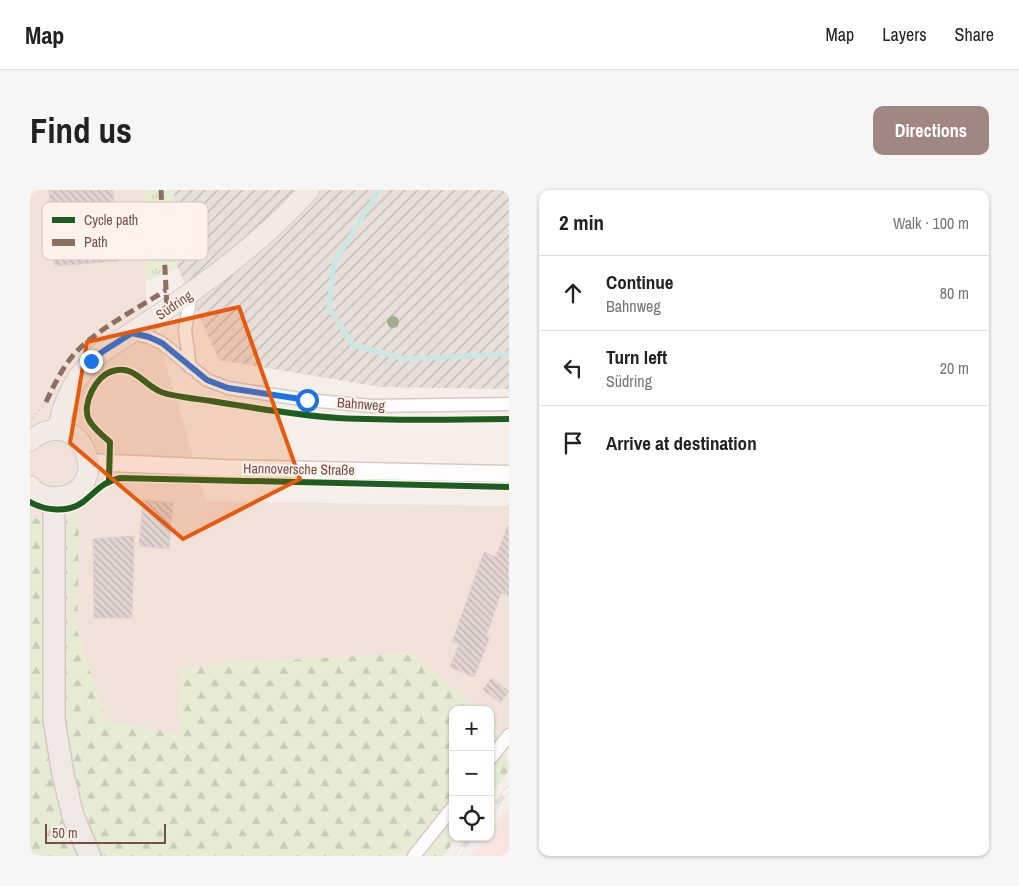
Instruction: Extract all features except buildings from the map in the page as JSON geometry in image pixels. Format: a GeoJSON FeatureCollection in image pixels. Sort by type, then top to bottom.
{"type":"FeatureCollection","features":[{"type":"Feature","properties":{"kind":"highway"},"geometry":{"type":"LineString","coordinates":[[54,498],[54,720],[72,816],[90,856]]}},
{"type":"Feature","properties":{"kind":"main road","name":"Südring"},"geometry":{"type":"LineString","coordinates":[[58,430],[67,398],[80,374],[102,352],[191,293],[242,254],[291,210],[309,190]]}},
{"type":"Feature","properties":{"kind":"main road"},"geometry":{"type":"LineString","coordinates":[[30,441],[47,431],[58,430],[68,432],[83,445],[89,462],[87,475],[82,485],[63,497],[54,498],[42,495],[30,486]]}},
{"type":"Feature","properties":{"kind":"street"},"geometry":{"type":"LineString","coordinates":[[190,367],[185,330],[191,293]]}},
{"type":"Feature","properties":{"kind":"street","name":"Bahnweg"},"geometry":{"type":"LineString","coordinates":[[132,333],[149,337],[162,343],[207,380],[228,388],[307,400],[372,406],[509,404]]}},
{"type":"Feature","properties":{"kind":"street","name":"Hannoversche Straße"},"geometry":{"type":"LineString","coordinates":[[89,462],[222,468],[509,474]]}},
{"type":"Feature","properties":{"kind":"street"},"geometry":{"type":"LineString","coordinates":[[494,754],[509,735]]}},
{"type":"Feature","properties":{"kind":"street"},"geometry":{"type":"LineString","coordinates":[[414,856],[449,812]]}},
{"type":"Feature","properties":{"kind":"path"},"geometry":{"type":"LineString","coordinates":[[30,420],[46,402]]}},
{"type":"Feature","properties":{"kind":"highlighted area"},"geometry":{"type":"Polygon","coordinates":[[[239,307],[300,479],[183,539],[70,443],[87,342],[239,307]]]}},
{"type":"Feature","properties":{"kind":"shaded area"},"geometry":{"type":"Polygon","coordinates":[[[30,190],[143,190],[143,202],[42,202],[42,260],[145,260],[146,296],[206,501],[509,506],[509,727],[500,738],[494,725],[494,706],[471,706],[411,653],[182,666],[178,733],[106,722],[77,630],[78,514],[37,519],[30,514],[30,190]]]}},
{"type":"Feature","properties":{"kind":"shaded area"},"geometry":{"type":"Polygon","coordinates":[[[174,190],[509,190],[509,389],[380,387],[219,360],[178,268],[178,260],[208,260],[208,202],[175,202],[174,190]]]}},
{"type":"Feature","properties":{"kind":"shaded area"},"geometry":{"type":"Polygon","coordinates":[[[509,807],[509,856],[472,856],[483,841],[494,841],[494,827],[509,807]]]}},
{"type":"Feature","properties":{"kind":"green space"},"geometry":{"type":"Polygon","coordinates":[[[143,190],[174,190],[175,202],[143,202],[143,190]]]}},
{"type":"Feature","properties":{"kind":"green space"},"geometry":{"type":"Polygon","coordinates":[[[145,260],[178,260],[178,268],[146,281],[145,260]]]}},
{"type":"Feature","properties":{"kind":"green space"},"geometry":{"type":"Polygon","coordinates":[[[30,514],[37,519],[79,514],[77,630],[106,722],[178,733],[182,666],[411,653],[471,706],[449,706],[449,841],[454,841],[443,856],[30,856],[30,514]]]}},
{"type":"Feature","properties":{"kind":"green space"},"geometry":{"type":"Polygon","coordinates":[[[494,728],[507,758],[509,769],[504,779],[494,790],[494,728]]]}},
{"type":"Feature","properties":{"kind":"waterway"},"geometry":{"type":"LineString","coordinates":[[379,190],[334,263],[329,308],[353,345],[405,359],[509,354]]}},
{"type":"Feature","properties":{"kind":"railway"},"geometry":{"type":"LineString","coordinates":[[494,808],[509,788]]}},
{"type":"Feature","properties":{"kind":"railway"},"geometry":{"type":"LineString","coordinates":[[457,856],[468,841]]}},
{"type":"Feature","properties":{"kind":"marked path"},"geometry":{"type":"LineString","coordinates":[[161,190],[162,202]]}},
{"type":"Feature","properties":{"kind":"marked path"},"geometry":{"type":"LineString","coordinates":[[165,260],[167,309]]}},
{"type":"Feature","properties":{"kind":"marked path"},"geometry":{"type":"LineString","coordinates":[[46,402],[64,367],[79,349],[109,326],[166,290]]}},
{"type":"Feature","properties":{"kind":"cycle path"},"geometry":{"type":"LineString","coordinates":[[109,480],[110,442],[89,420],[87,407],[96,384],[101,378],[113,371],[127,370],[163,393],[290,413],[381,420],[509,419]]}},
{"type":"Feature","properties":{"kind":"cycle path"},"geometry":{"type":"LineString","coordinates":[[30,502],[50,509],[71,508],[83,502],[104,484],[120,478],[509,487]]}},
{"type":"Feature","properties":{"kind":"route"},"geometry":{"type":"LineString","coordinates":[[91,361],[132,333],[149,337],[162,343],[207,380],[228,388],[307,400]]}}]}
